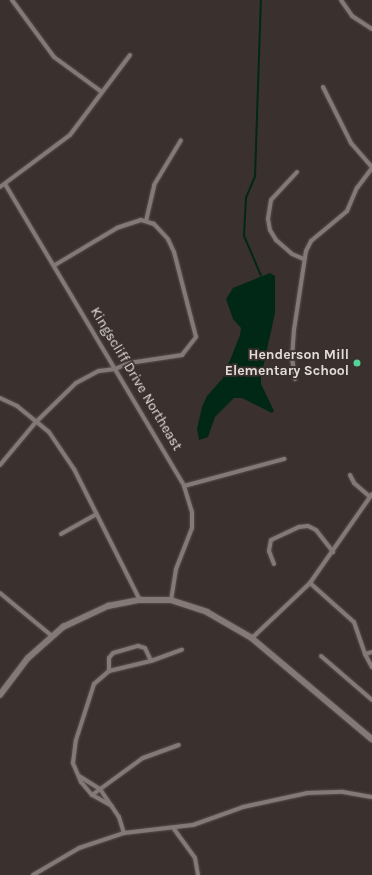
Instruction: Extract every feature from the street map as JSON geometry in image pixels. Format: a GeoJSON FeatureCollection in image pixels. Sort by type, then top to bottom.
{"type":"FeatureCollection","features":[{"type":"Feature","properties":{"kind":"main road"},"geometry":{"type":"LineString","coordinates":[[0,695],[28,658],[52,636],[93,612],[140,600],[171,600],[207,612],[252,638],[372,739]]}},
{"type":"Feature","properties":{"kind":"street"},"geometry":{"type":"LineString","coordinates":[[12,0],[54,57],[102,92]]}},
{"type":"Feature","properties":{"kind":"street"},"geometry":{"type":"LineString","coordinates":[[341,0],[352,16],[372,29]]}},
{"type":"Feature","properties":{"kind":"street"},"geometry":{"type":"LineString","coordinates":[[0,187],[70,135],[130,55]]}},
{"type":"Feature","properties":{"kind":"street"},"geometry":{"type":"LineString","coordinates":[[295,379],[292,358],[293,344],[304,259],[310,241],[347,211],[357,188],[372,167],[351,143],[322,86]]}},
{"type":"Feature","properties":{"kind":"street"},"geometry":{"type":"LineString","coordinates":[[146,221],[154,185],[181,140]]}},
{"type":"Feature","properties":{"kind":"street"},"geometry":{"type":"LineString","coordinates":[[297,172],[271,200],[268,219],[270,230],[276,240],[292,254],[304,259]]}},
{"type":"Feature","properties":{"kind":"street","name":"Kingscliff Drive Northeast"},"geometry":{"type":"LineString","coordinates":[[5,184],[55,265],[184,486],[192,514],[192,528],[176,569],[171,600]]}},
{"type":"Feature","properties":{"kind":"street"},"geometry":{"type":"LineString","coordinates":[[0,465],[36,422],[76,383],[100,371],[115,369],[144,359],[182,355],[196,337],[174,252],[161,230],[146,221],[117,228],[55,265]]}},
{"type":"Feature","properties":{"kind":"street"},"geometry":{"type":"LineString","coordinates":[[0,398],[17,406],[49,432],[74,469],[140,600]]}},
{"type":"Feature","properties":{"kind":"street"},"geometry":{"type":"LineString","coordinates":[[184,486],[284,459]]}},
{"type":"Feature","properties":{"kind":"street"},"geometry":{"type":"LineString","coordinates":[[252,638],[310,583],[333,552],[371,495],[354,484],[350,475]]}},
{"type":"Feature","properties":{"kind":"street"},"geometry":{"type":"LineString","coordinates":[[61,534],[98,514]]}},
{"type":"Feature","properties":{"kind":"street"},"geometry":{"type":"LineString","coordinates":[[274,564],[269,551],[271,540],[298,527],[309,525],[316,530],[333,552]]}},
{"type":"Feature","properties":{"kind":"street"},"geometry":{"type":"LineString","coordinates":[[310,583],[354,622],[365,654],[372,667]]}},
{"type":"Feature","properties":{"kind":"street"},"geometry":{"type":"LineString","coordinates":[[0,601],[2,595],[52,636]]}},
{"type":"Feature","properties":{"kind":"street"},"geometry":{"type":"LineString","coordinates":[[109,671],[109,658],[113,653],[138,646],[144,648],[151,661]]}},
{"type":"Feature","properties":{"kind":"street"},"geometry":{"type":"LineString","coordinates":[[112,806],[92,795],[78,775],[73,763],[76,740],[94,684],[109,671],[151,661],[182,650]]}},
{"type":"Feature","properties":{"kind":"street"},"geometry":{"type":"LineString","coordinates":[[365,654],[372,652]]}},
{"type":"Feature","properties":{"kind":"street"},"geometry":{"type":"LineString","coordinates":[[321,656],[371,698]]}},
{"type":"Feature","properties":{"kind":"street"},"geometry":{"type":"LineString","coordinates":[[92,795],[143,758],[179,745]]}},
{"type":"Feature","properties":{"kind":"street"},"geometry":{"type":"LineString","coordinates":[[78,775],[100,789],[112,806],[124,833]]}},
{"type":"Feature","properties":{"kind":"street"},"geometry":{"type":"LineString","coordinates":[[33,875],[78,848],[124,833],[174,829],[266,801],[307,793],[343,792],[372,797]]}},
{"type":"Feature","properties":{"kind":"street"},"geometry":{"type":"LineString","coordinates":[[174,829],[195,858],[198,875]]}},
{"type":"Feature","properties":{"kind":"shaded area"},"geometry":{"type":"Polygon","coordinates":[[[270,273],[275,276],[275,313],[261,377],[261,384],[274,411],[272,413],[242,398],[234,398],[215,417],[208,437],[199,440],[197,429],[202,407],[207,396],[223,378],[240,335],[241,328],[233,319],[226,299],[233,288],[270,273]]]}},
{"type":"Feature","properties":{"kind":"waterway"},"geometry":{"type":"LineString","coordinates":[[261,0],[255,177],[246,198],[244,236],[261,276]]}},
{"type":"Feature","properties":{"kind":"place","name":"Henderson Mill Elementary School"},"geometry":{"type":"Point","coordinates":[357,363]}}]}
